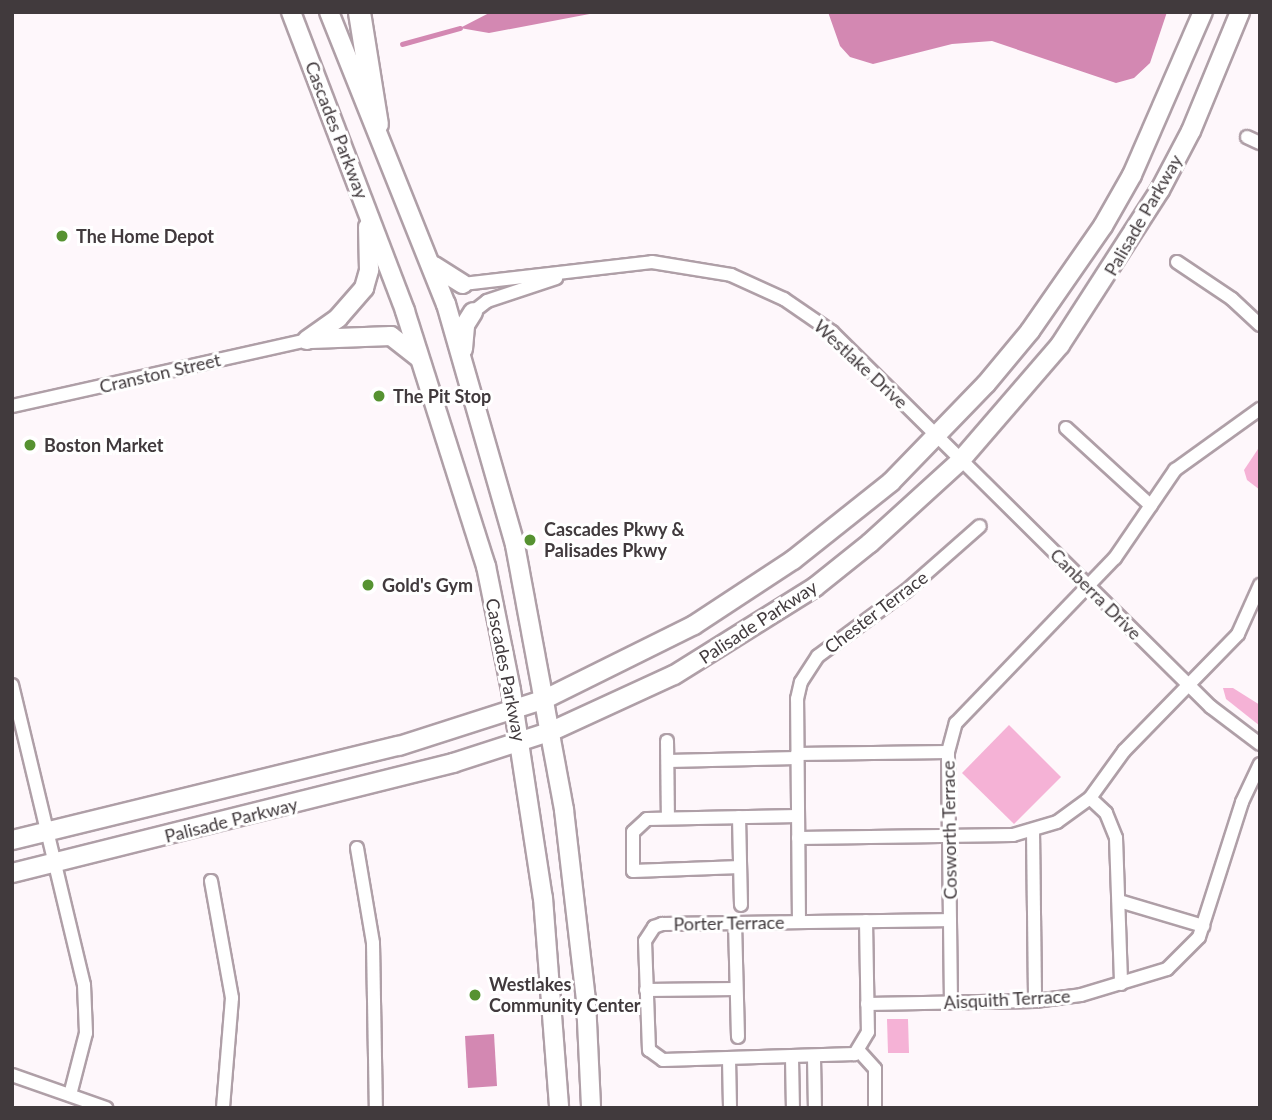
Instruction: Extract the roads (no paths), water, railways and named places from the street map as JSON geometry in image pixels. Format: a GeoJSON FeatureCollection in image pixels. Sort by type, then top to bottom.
{"type":"FeatureCollection","features":[{"type":"Feature","properties":{"kind":"highway"},"geometry":{"type":"LineString","coordinates":[[359,12],[377,124]]}},
{"type":"Feature","properties":{"kind":"main road","name":"Cascades Parkway"},"geometry":{"type":"LineString","coordinates":[[291,12],[365,202],[422,361],[474,522],[514,709],[544,911],[559,1108]]}},
{"type":"Feature","properties":{"kind":"main road","name":"Cascades Parkway"},"geometry":{"type":"LineString","coordinates":[[329,12],[432,264],[463,360],[514,545],[552,731],[576,898],[591,1108]]}},
{"type":"Feature","properties":{"kind":"main road","name":"Palisade Parkway"},"geometry":{"type":"LineString","coordinates":[[12,840],[399,746],[545,699],[642,654],[750,590],[846,520],[938,437],[1030,331],[1107,219],[1159,120],[1203,12]]}},
{"type":"Feature","properties":{"kind":"main road","name":"Palisade Parkway"},"geometry":{"type":"LineString","coordinates":[[12,873],[440,766],[552,731],[674,675],[770,617],[870,543],[960,461],[1060,345],[1128,246],[1191,131],[1240,12]]}},
{"type":"Feature","properties":{"kind":"main road"},"geometry":{"type":"LineString","coordinates":[[307,340],[338,318],[364,288],[370,252],[365,202]]}},
{"type":"Feature","properties":{"kind":"main road"},"geometry":{"type":"LineString","coordinates":[[432,264],[463,284]]}},
{"type":"Feature","properties":{"kind":"main road"},"geometry":{"type":"LineString","coordinates":[[463,360],[465,325],[473,312]]}},
{"type":"Feature","properties":{"kind":"main road"},"geometry":{"type":"LineString","coordinates":[[307,340],[391,336],[422,361]]}},
{"type":"Feature","properties":{"kind":"street"},"geometry":{"type":"LineString","coordinates":[[1247,137],[1260,143]]}},
{"type":"Feature","properties":{"kind":"street"},"geometry":{"type":"LineString","coordinates":[[1177,262],[1232,299],[1260,325]]}},
{"type":"Feature","properties":{"kind":"street","name":"Westlake Drive"},"geometry":{"type":"LineString","coordinates":[[463,284],[576,270],[672,264],[702,267],[758,285],[832,332],[938,437]]}},
{"type":"Feature","properties":{"kind":"street","name":"Westlake Drive"},"geometry":{"type":"LineString","coordinates":[[473,312],[487,301],[576,270]]}},
{"type":"Feature","properties":{"kind":"street","name":"Cranston Street"},"geometry":{"type":"LineString","coordinates":[[12,406],[307,340]]}},
{"type":"Feature","properties":{"kind":"street","name":"Cosworth Terrace"},"geometry":{"type":"LineString","coordinates":[[951,1003],[948,752],[964,711],[1127,544],[1151,506],[1189,457],[1260,409]]}},
{"type":"Feature","properties":{"kind":"street"},"geometry":{"type":"LineString","coordinates":[[1066,428],[1151,506]]}},
{"type":"Feature","properties":{"kind":"street","name":"Canberra Drive"},"geometry":{"type":"LineString","coordinates":[[938,437],[1188,685],[1260,744]]}},
{"type":"Feature","properties":{"kind":"street","name":"Chester Terrace"},"geometry":{"type":"LineString","coordinates":[[799,922],[797,699],[808,668],[980,526]]}},
{"type":"Feature","properties":{"kind":"street"},"geometry":{"type":"LineString","coordinates":[[798,838],[949,834],[1000,836],[1033,831],[1057,822],[1090,798],[1124,751],[1238,634],[1260,586]]}},
{"type":"Feature","properties":{"kind":"street"},"geometry":{"type":"LineString","coordinates":[[12,685],[56,864],[87,1009],[81,1060],[70,1095]]}},
{"type":"Feature","properties":{"kind":"street"},"geometry":{"type":"LineString","coordinates":[[667,741],[668,818]]}},
{"type":"Feature","properties":{"kind":"street"},"geometry":{"type":"LineString","coordinates":[[668,761],[948,752]]}},
{"type":"Feature","properties":{"kind":"street","name":"Aisquith Terrace"},"geometry":{"type":"LineString","coordinates":[[867,1004],[1035,1001],[1121,984],[1180,960],[1203,926],[1242,802],[1260,764]]}},
{"type":"Feature","properties":{"kind":"street"},"geometry":{"type":"LineString","coordinates":[[1090,798],[1113,825],[1119,901],[1121,984]]}},
{"type":"Feature","properties":{"kind":"street"},"geometry":{"type":"LineString","coordinates":[[740,867],[633,871],[632,839],[638,824],[668,818],[798,816]]}},
{"type":"Feature","properties":{"kind":"street"},"geometry":{"type":"LineString","coordinates":[[739,817],[741,905]]}},
{"type":"Feature","properties":{"kind":"street"},"geometry":{"type":"LineString","coordinates":[[1033,831],[1035,1001]]}},
{"type":"Feature","properties":{"kind":"street"},"geometry":{"type":"LineString","coordinates":[[357,848],[373,943],[376,1108]]}},
{"type":"Feature","properties":{"kind":"street"},"geometry":{"type":"LineString","coordinates":[[211,881],[232,998],[223,1108]]}},
{"type":"Feature","properties":{"kind":"street"},"geometry":{"type":"LineString","coordinates":[[1119,901],[1203,926]]}},
{"type":"Feature","properties":{"kind":"street","name":"Porter Terrace"},"geometry":{"type":"LineString","coordinates":[[859,1051],[846,1057],[814,1058],[655,1056],[647,1042],[645,941],[654,927],[950,920]]}},
{"type":"Feature","properties":{"kind":"street"},"geometry":{"type":"LineString","coordinates":[[866,921],[867,1032],[859,1051],[875,1069],[876,1108]]}},
{"type":"Feature","properties":{"kind":"street"},"geometry":{"type":"LineString","coordinates":[[735,923],[738,1037]]}},
{"type":"Feature","properties":{"kind":"street"},"geometry":{"type":"LineString","coordinates":[[646,990],[736,989]]}},
{"type":"Feature","properties":{"kind":"street"},"geometry":{"type":"LineString","coordinates":[[792,1058],[793,1108]]}},
{"type":"Feature","properties":{"kind":"street"},"geometry":{"type":"LineString","coordinates":[[814,1058],[815,1108]]}},
{"type":"Feature","properties":{"kind":"street"},"geometry":{"type":"LineString","coordinates":[[729,1059],[730,1108]]}},
{"type":"Feature","properties":{"kind":"street"},"geometry":{"type":"LineString","coordinates":[[12,1074],[106,1108]]}},
{"type":"Feature","properties":{"kind":"waterway"},"geometry":{"type":"LineString","coordinates":[[402,44],[460,28]]}},
{"type":"Feature","properties":{"kind":"place","name":"The Home Depot"},"geometry":{"type":"Point","coordinates":[62,236]}},
{"type":"Feature","properties":{"kind":"place","name":"The Pit Stop"},"geometry":{"type":"Point","coordinates":[379,396]}},
{"type":"Feature","properties":{"kind":"place","name":"Boston Market"},"geometry":{"type":"Point","coordinates":[30,445]}},
{"type":"Feature","properties":{"kind":"place","name":"Cascades Pkwy & Palisades Pkwy"},"geometry":{"type":"Point","coordinates":[530,540]}},
{"type":"Feature","properties":{"kind":"place","name":"Gold's Gym"},"geometry":{"type":"Point","coordinates":[368,585]}},
{"type":"Feature","properties":{"kind":"place","name":"Westlakes Community Center"},"geometry":{"type":"Point","coordinates":[475,995]}}]}
